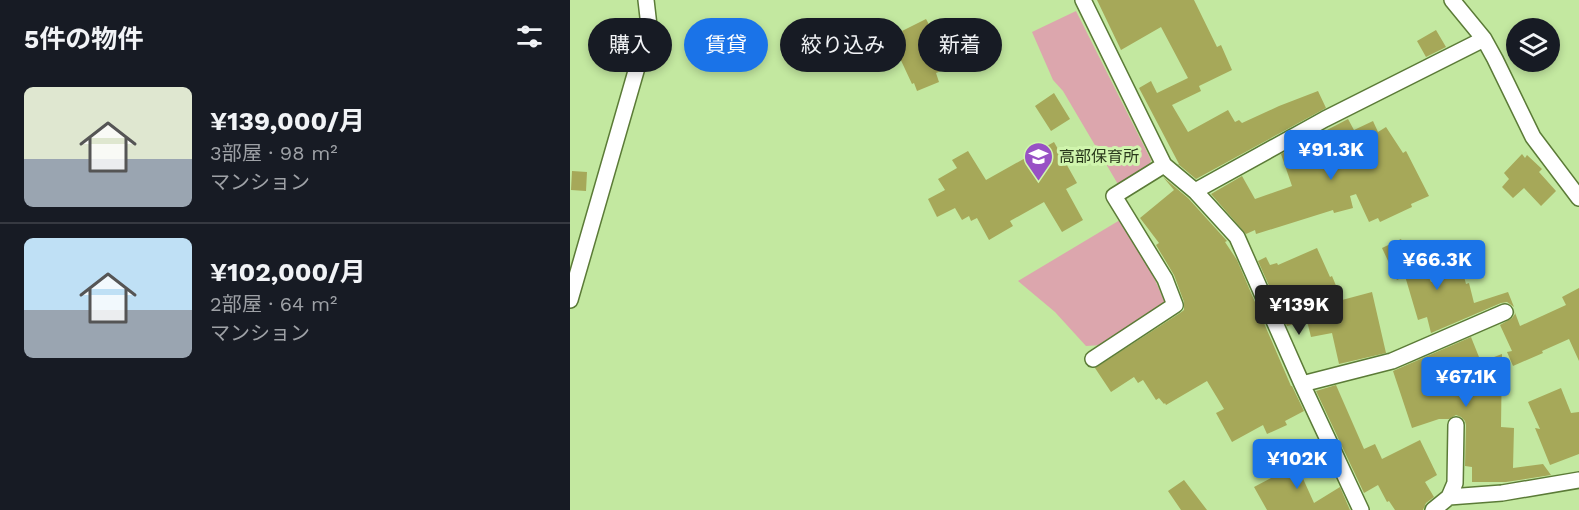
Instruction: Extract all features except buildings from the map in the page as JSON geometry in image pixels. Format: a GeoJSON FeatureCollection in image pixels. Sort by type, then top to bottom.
{"type":"FeatureCollection","features":[{"type":"Feature","properties":{"kind":"street"},"geometry":{"type":"LineString","coordinates":[[570,300],[649,26],[646,0]]}},
{"type":"Feature","properties":{"kind":"street"},"geometry":{"type":"LineString","coordinates":[[1083,0],[1164,165],[1195,191],[1237,237],[1361,510]]}},
{"type":"Feature","properties":{"kind":"street"},"geometry":{"type":"LineString","coordinates":[[1452,0],[1484,39],[1533,137],[1579,198]]}},
{"type":"Feature","properties":{"kind":"street"},"geometry":{"type":"LineString","coordinates":[[1195,191],[1325,119],[1484,39]]}},
{"type":"Feature","properties":{"kind":"street"},"geometry":{"type":"LineString","coordinates":[[1094,359],[1175,305],[1165,279],[1114,196],[1164,165]]}},
{"type":"Feature","properties":{"kind":"street"},"geometry":{"type":"LineString","coordinates":[[1302,384],[1392,362],[1505,312]]}},
{"type":"Feature","properties":{"kind":"street"},"geometry":{"type":"LineString","coordinates":[[1433,510],[1449,496],[1455,483],[1456,425]]}},
{"type":"Feature","properties":{"kind":"street"},"geometry":{"type":"LineString","coordinates":[[1449,496],[1502,493],[1579,480]]}},
{"type":"Feature","properties":{"kind":"shaded area"},"geometry":{"type":"Polygon","coordinates":[[[1076,11],[1151,160],[1148,169],[1119,186],[1063,91],[1053,80],[1032,32],[1076,11]]]}},
{"type":"Feature","properties":{"kind":"shaded area"},"geometry":{"type":"Polygon","coordinates":[[[1120,220],[1144,254],[1165,303],[1103,345],[1086,346],[1055,312],[1018,281],[1120,220]]]}},
{"type":"Feature","properties":{"kind":"place","name":"高部保育所"},"geometry":{"type":"Point","coordinates":[1038,182]}}]}
